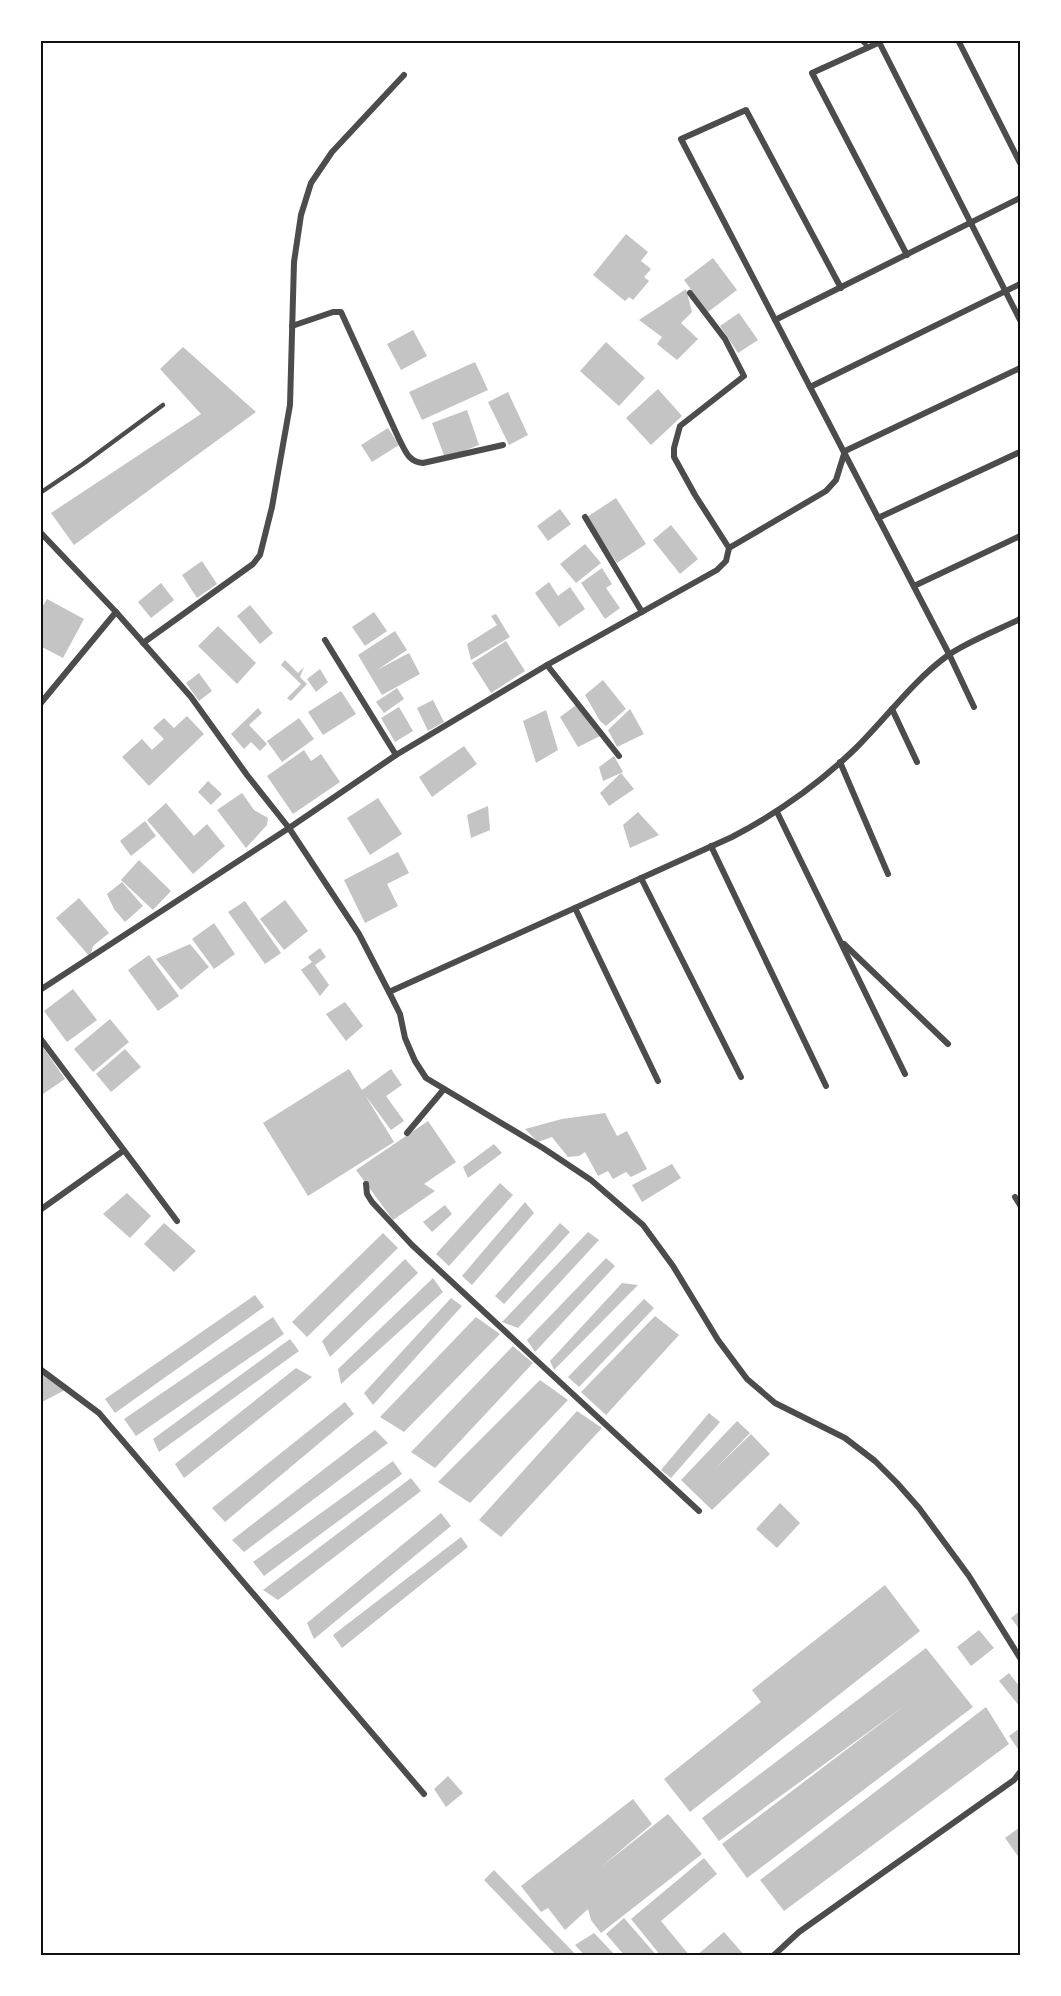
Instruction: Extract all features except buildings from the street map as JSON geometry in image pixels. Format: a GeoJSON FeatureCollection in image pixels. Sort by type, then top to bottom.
{"type":"FeatureCollection","features":[{"type":"Feature","properties":{"kind":"street"},"geometry":{"type":"LineString","coordinates":[[958,40],[1020,163]]}},
{"type":"Feature","properties":{"kind":"street"},"geometry":{"type":"LineString","coordinates":[[907,255],[812,73],[878,42],[1020,320]]}},
{"type":"Feature","properties":{"kind":"street"},"geometry":{"type":"LineString","coordinates":[[143,643],[253,564],[260,555],[272,507],[290,405],[294,261],[302,215],[311,183],[332,152],[404,75]]}},
{"type":"Feature","properties":{"kind":"street"},"geometry":{"type":"LineString","coordinates":[[841,288],[746,110],[681,139],[914,586],[974,707]]}},
{"type":"Feature","properties":{"kind":"street"},"geometry":{"type":"LineString","coordinates":[[775,320],[1020,198]]}},
{"type":"Feature","properties":{"kind":"street"},"geometry":{"type":"LineString","coordinates":[[810,387],[1020,284]]}},
{"type":"Feature","properties":{"kind":"street"},"geometry":{"type":"LineString","coordinates":[[40,990],[289,828],[396,755],[547,665],[717,570],[726,561],[729,548],[674,457],[674,448],[680,426],[744,376],[725,339],[690,293]]}},
{"type":"Feature","properties":{"kind":"street"},"geometry":{"type":"LineString","coordinates":[[292,326],[333,312],[341,312],[399,439],[407,455],[414,461],[423,464],[503,444]]}},
{"type":"Feature","properties":{"kind":"street"},"geometry":{"type":"LineString","coordinates":[[729,548],[826,491],[836,480],[844,451],[1020,368]]}},
{"type":"Feature","properties":{"kind":"street"},"geometry":{"type":"LineString","coordinates":[[878,518],[1020,452]]}},
{"type":"Feature","properties":{"kind":"street"},"geometry":{"type":"LineString","coordinates":[[585,517],[642,612]]}},
{"type":"Feature","properties":{"kind":"street"},"geometry":{"type":"LineString","coordinates":[[40,532],[116,612],[191,697],[247,775],[289,828],[358,934],[389,992],[399,1014],[405,1038],[415,1061],[426,1078],[543,1148],[591,1180],[643,1225],[673,1266],[718,1340],[747,1379],[775,1403],[845,1438],[876,1461],[919,1508],[969,1576],[1020,1658]]}},
{"type":"Feature","properties":{"kind":"street"},"geometry":{"type":"LineString","coordinates":[[914,586],[1020,536]]}},
{"type":"Feature","properties":{"kind":"street"},"geometry":{"type":"LineString","coordinates":[[40,704],[116,612]]}},
{"type":"Feature","properties":{"kind":"street"},"geometry":{"type":"LineString","coordinates":[[389,992],[711,846],[777,812],[822,779],[926,673],[949,654],[1020,619]]}},
{"type":"Feature","properties":{"kind":"street"},"geometry":{"type":"LineString","coordinates":[[325,640],[396,755]]}},
{"type":"Feature","properties":{"kind":"street"},"geometry":{"type":"LineString","coordinates":[[547,665],[619,756]]}},
{"type":"Feature","properties":{"kind":"street"},"geometry":{"type":"LineString","coordinates":[[892,710],[917,762]]}},
{"type":"Feature","properties":{"kind":"street"},"geometry":{"type":"LineString","coordinates":[[840,762],[888,874]]}},
{"type":"Feature","properties":{"kind":"street"},"geometry":{"type":"LineString","coordinates":[[777,812],[905,1074]]}},
{"type":"Feature","properties":{"kind":"street"},"geometry":{"type":"LineString","coordinates":[[711,846],[826,1086]]}},
{"type":"Feature","properties":{"kind":"street"},"geometry":{"type":"LineString","coordinates":[[641,878],[741,1077]]}},
{"type":"Feature","properties":{"kind":"street"},"geometry":{"type":"LineString","coordinates":[[574,908],[658,1081]]}},
{"type":"Feature","properties":{"kind":"street"},"geometry":{"type":"LineString","coordinates":[[839,940],[948,1044]]}},
{"type":"Feature","properties":{"kind":"street"},"geometry":{"type":"LineString","coordinates":[[40,1038],[177,1221]]}},
{"type":"Feature","properties":{"kind":"street"},"geometry":{"type":"LineString","coordinates":[[407,1133],[444,1089]]}},
{"type":"Feature","properties":{"kind":"street"},"geometry":{"type":"LineString","coordinates":[[40,1210],[123,1151]]}},
{"type":"Feature","properties":{"kind":"street"},"geometry":{"type":"LineString","coordinates":[[366,1185],[367,1194],[372,1202],[412,1245],[699,1511]]}},
{"type":"Feature","properties":{"kind":"street"},"geometry":{"type":"LineString","coordinates":[[1015,1197],[1020,1205]]}},
{"type":"Feature","properties":{"kind":"street"},"geometry":{"type":"LineString","coordinates":[[40,1369],[99,1413],[424,1794]]}},
{"type":"Feature","properties":{"kind":"street"},"geometry":{"type":"LineString","coordinates":[[773,1956],[799,1932],[1014,1780],[1020,1772]]}},
{"type":"Feature","properties":{"kind":"lane"},"geometry":{"type":"LineString","coordinates":[[861,40],[868,47]]}},
{"type":"Feature","properties":{"kind":"lane"},"geometry":{"type":"LineString","coordinates":[[40,493],[83,465],[163,405]]}}]}
